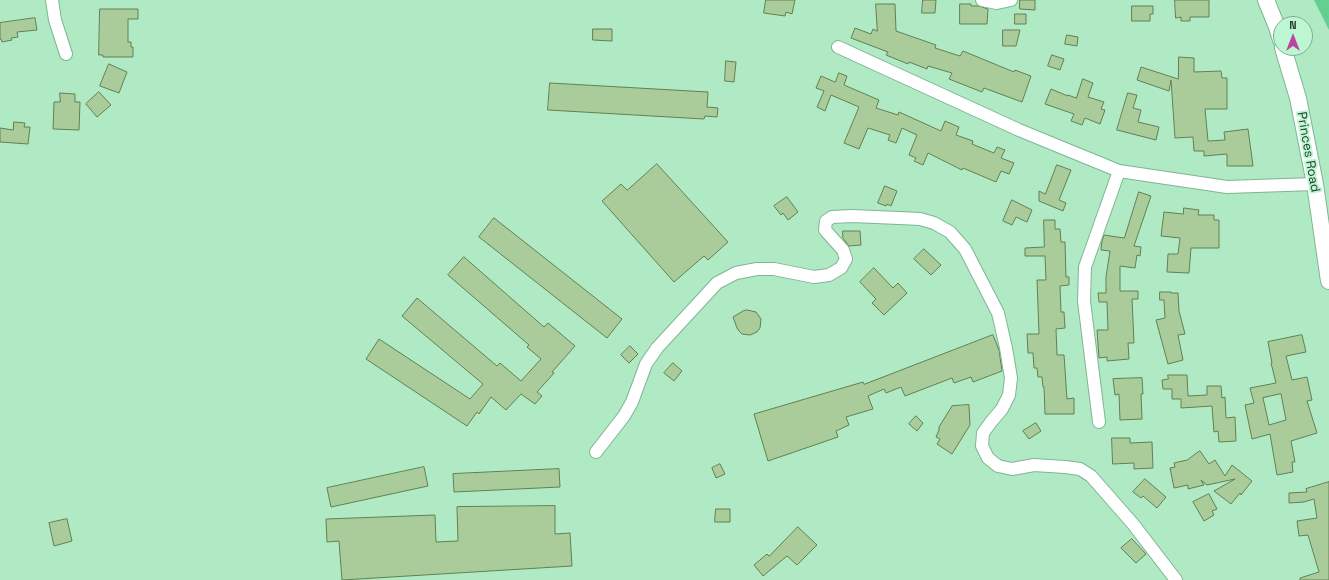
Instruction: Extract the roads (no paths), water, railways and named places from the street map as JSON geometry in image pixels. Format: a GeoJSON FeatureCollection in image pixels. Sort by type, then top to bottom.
{"type":"FeatureCollection","features":[{"type":"Feature","properties":{"kind":"main road"},"geometry":{"type":"LineString","coordinates":[[1266,0],[1273,17]]}},
{"type":"Feature","properties":{"kind":"main road","name":"Princes Road"},"geometry":{"type":"LineString","coordinates":[[1285,56],[1298,98],[1314,184],[1329,281]]}},
{"type":"Feature","properties":{"kind":"street"},"geometry":{"type":"LineString","coordinates":[[52,0],[55,20],[66,54]]}},
{"type":"Feature","properties":{"kind":"street"},"geometry":{"type":"LineString","coordinates":[[982,0],[997,3],[1011,0]]}},
{"type":"Feature","properties":{"kind":"street"},"geometry":{"type":"LineString","coordinates":[[838,47],[1019,130],[1119,171],[1227,187],[1314,184]]}},
{"type":"Feature","properties":{"kind":"street"},"geometry":{"type":"LineString","coordinates":[[1099,422],[1084,301],[1085,267],[1119,171]]}},
{"type":"Feature","properties":{"kind":"street"},"geometry":{"type":"LineString","coordinates":[[596,452],[624,416],[632,402],[646,364],[657,348],[718,284],[736,273],[757,269],[774,269],[814,277],[830,275],[841,268],[846,259],[843,250],[825,230],[826,221],[832,217],[852,216],[920,219],[934,223],[950,232],[965,249],[998,313],[1011,378],[1009,395],[1002,409],[983,433],[982,446],[988,458],[998,466],[1012,469],[1034,465],[1065,467],[1080,469],[1091,476],[1133,524],[1176,580]]}}]}
